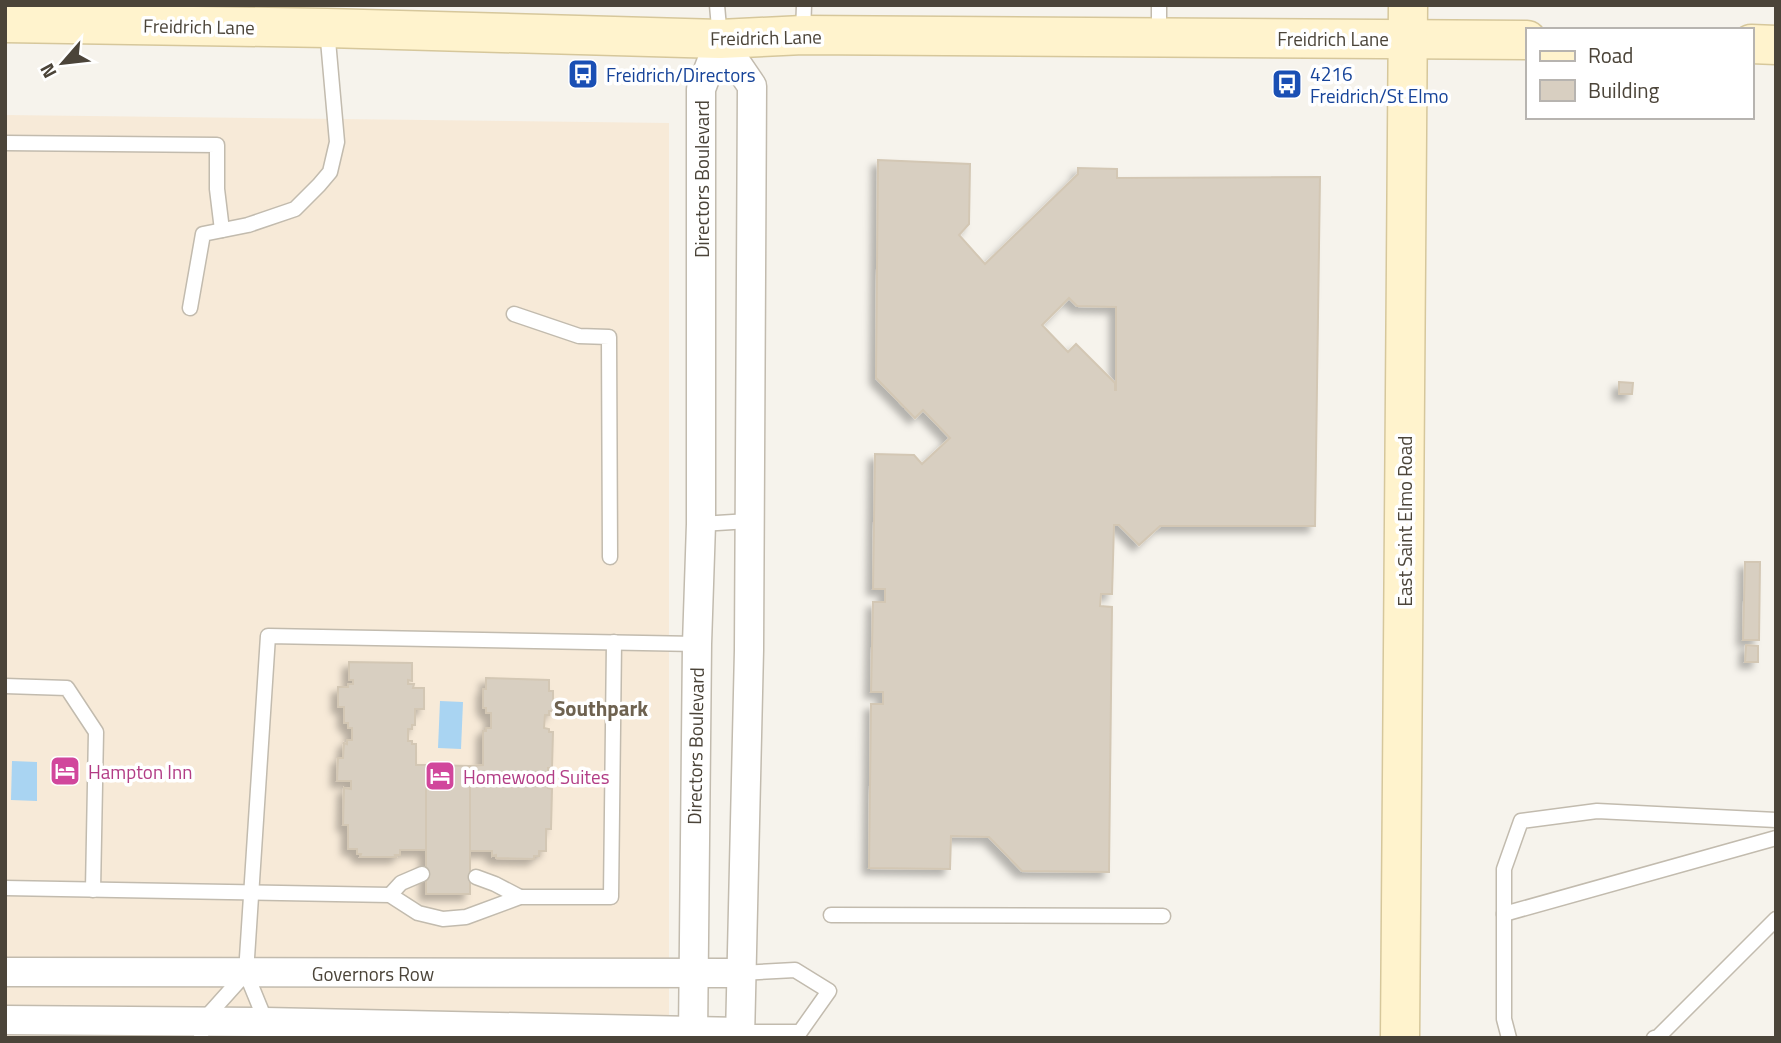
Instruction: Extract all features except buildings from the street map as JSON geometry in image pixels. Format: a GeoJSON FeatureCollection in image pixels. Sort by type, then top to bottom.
{"type":"FeatureCollection","features":[{"type":"Feature","properties":{"kind":"street","name":"Freidrich Lane"},"geometry":{"type":"LineString","coordinates":[[5,23],[101,20],[327,28],[803,20],[1408,22],[1526,40]]}},
{"type":"Feature","properties":{"kind":"street"},"geometry":{"type":"LineString","coordinates":[[5,1020],[201,1030],[740,1035],[749,650],[752,86],[719,22]]}},
{"type":"Feature","properties":{"kind":"street","name":"Directors Boulevard"},"geometry":{"type":"LineString","coordinates":[[694,1034],[696,644],[701,524],[701,89],[719,22]]}},
{"type":"Feature","properties":{"kind":"street","name":"East Saint Elmo Road"},"geometry":{"type":"LineString","coordinates":[[1400,1038],[1408,22]]}},
{"type":"Feature","properties":{"kind":"street"},"geometry":{"type":"LineString","coordinates":[[1753,44],[1776,45]]}},
{"type":"Feature","properties":{"kind":"street","name":"Governors Row"},"geometry":{"type":"LineString","coordinates":[[5,972],[741,973]]}},
{"type":"Feature","properties":{"kind":"lane"},"geometry":{"type":"LineString","coordinates":[[190,308],[203,234],[248,225],[295,209],[330,172],[337,142],[327,28]]}},
{"type":"Feature","properties":{"kind":"lane"},"geometry":{"type":"LineString","coordinates":[[5,144],[217,145],[222,230]]}},
{"type":"Feature","properties":{"kind":"lane"},"geometry":{"type":"LineString","coordinates":[[514,314],[579,336],[609,337],[610,557]]}},
{"type":"Feature","properties":{"kind":"lane"},"geometry":{"type":"LineString","coordinates":[[701,524],[749,521]]}},
{"type":"Feature","properties":{"kind":"lane"},"geometry":{"type":"LineString","coordinates":[[267,1030],[246,973],[268,636],[696,644]]}},
{"type":"Feature","properties":{"kind":"lane"},"geometry":{"type":"LineString","coordinates":[[5,888],[390,895],[418,913],[443,919],[466,917],[520,897],[611,897],[614,642]]}},
{"type":"Feature","properties":{"kind":"lane"},"geometry":{"type":"LineString","coordinates":[[5,686],[67,688],[96,732],[93,890]]}},
{"type":"Feature","properties":{"kind":"lane"},"geometry":{"type":"LineString","coordinates":[[1509,1038],[1504,1019],[1504,869],[1521,821],[1597,811],[1776,820]]}},
{"type":"Feature","properties":{"kind":"lane"},"geometry":{"type":"LineString","coordinates":[[1504,914],[1776,838]]}},
{"type":"Feature","properties":{"kind":"lane"},"geometry":{"type":"LineString","coordinates":[[390,895],[401,883],[422,874]]}},
{"type":"Feature","properties":{"kind":"lane"},"geometry":{"type":"LineString","coordinates":[[476,877],[520,897]]}},
{"type":"Feature","properties":{"kind":"lane"},"geometry":{"type":"LineString","coordinates":[[831,915],[1163,916]]}},
{"type":"Feature","properties":{"kind":"lane"},"geometry":{"type":"LineString","coordinates":[[1654,1038],[1776,919]]}},
{"type":"Feature","properties":{"kind":"lane"},"geometry":{"type":"LineString","coordinates":[[740,1035],[800,1032],[829,991],[795,970],[741,973]]}},
{"type":"Feature","properties":{"kind":"lane"},"geometry":{"type":"LineString","coordinates":[[201,1030],[246,973]]}},
{"type":"Feature","properties":{"kind":"shaded area"},"geometry":{"type":"Polygon","coordinates":[[[5,115],[669,123],[669,1038],[5,1038],[5,115]]]}},
{"type":"Feature","properties":{"kind":"water"},"geometry":{"type":"Polygon","coordinates":[[[440,701],[463,702],[461,749],[438,748],[440,701]]]}},
{"type":"Feature","properties":{"kind":"water"},"geometry":{"type":"Polygon","coordinates":[[[12,761],[37,762],[37,801],[11,800],[12,761]]]}},
{"type":"Feature","properties":{"kind":"place","name":"Freidrich/Directors"},"geometry":{"type":"Point","coordinates":[583,74]}},
{"type":"Feature","properties":{"kind":"place","name":"4216 Freidrich/St Elmo"},"geometry":{"type":"Point","coordinates":[1287,84]}},
{"type":"Feature","properties":{"kind":"place","name":"Hampton Inn"},"geometry":{"type":"Point","coordinates":[65,771]}},
{"type":"Feature","properties":{"kind":"place","name":"Homewood Suites"},"geometry":{"type":"Point","coordinates":[440,776]}},
{"type":"Feature","properties":{"kind":"district","name":"Southpark"},"geometry":{"type":"Point","coordinates":[601,708]}}]}
